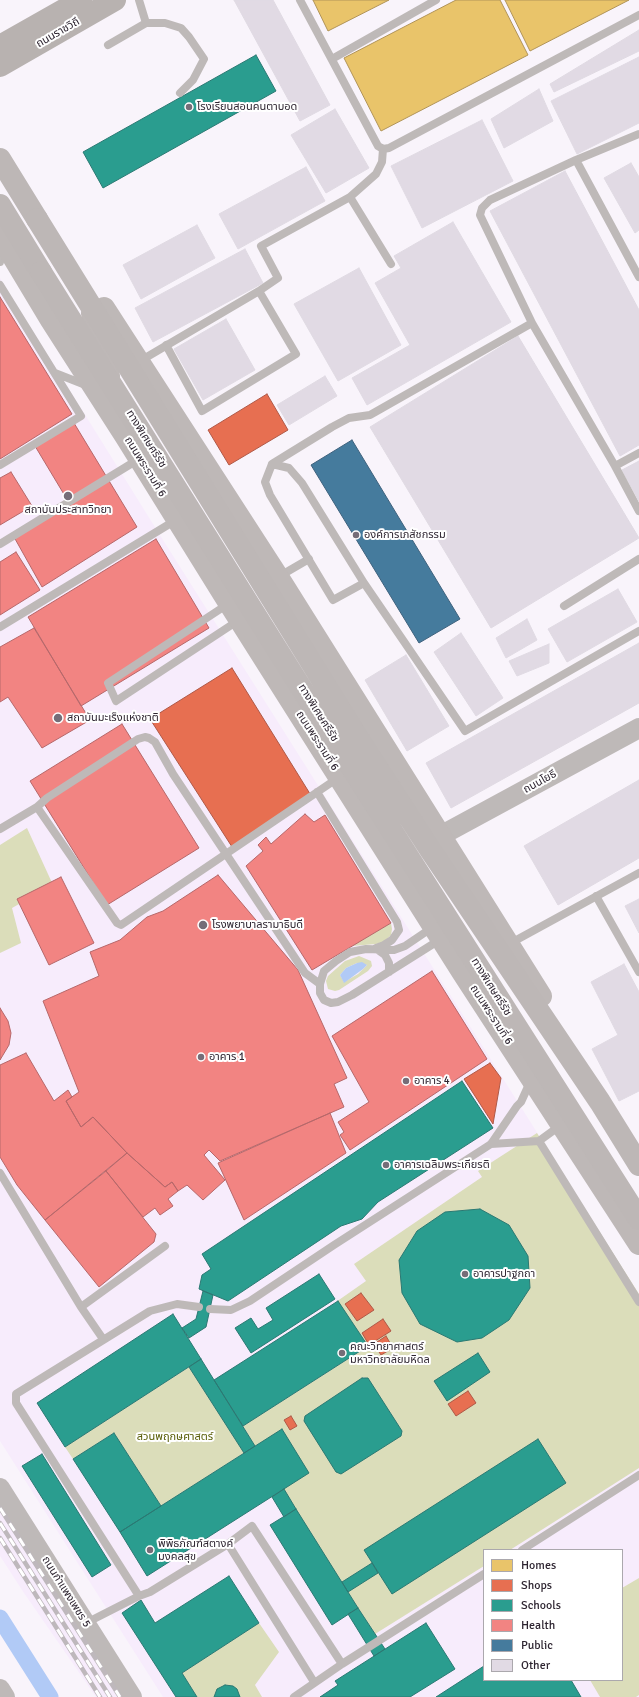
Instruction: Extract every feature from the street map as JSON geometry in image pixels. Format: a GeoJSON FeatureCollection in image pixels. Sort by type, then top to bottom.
{"type":"FeatureCollection","features":[{"type":"Feature","properties":{"kind":"highway","name":"ทางพิเศษศรีรัช"},"geometry":{"type":"LineString","coordinates":[[0,159],[366,751],[496,951],[600,1102],[639,1165]]}},
{"type":"Feature","properties":{"kind":"highway","name":"ทางพิเศษศรีรัช"},"geometry":{"type":"LineString","coordinates":[[0,205],[325,726],[639,1219]]}},
{"type":"Feature","properties":{"kind":"main road"},"geometry":{"type":"LineString","coordinates":[[0,28],[51,0]]}},
{"type":"Feature","properties":{"kind":"main road"},"geometry":{"type":"LineString","coordinates":[[0,46],[82,0]]}},
{"type":"Feature","properties":{"kind":"main road","name":"ถนนราชวิถี"},"geometry":{"type":"LineString","coordinates":[[0,66],[115,0]]}},
{"type":"Feature","properties":{"kind":"main road"},"geometry":{"type":"LineString","coordinates":[[0,147],[278,577],[508,944],[639,1149]]}},
{"type":"Feature","properties":{"kind":"main road","name":"ถนนพระรามที่ 6"},"geometry":{"type":"LineString","coordinates":[[1,247],[126,437],[234,611],[438,932],[639,1244]]}},
{"type":"Feature","properties":{"kind":"main road"},"geometry":{"type":"LineString","coordinates":[[81,271],[126,437]]}},
{"type":"Feature","properties":{"kind":"main road"},"geometry":{"type":"LineString","coordinates":[[180,524],[228,500]]}},
{"type":"Feature","properties":{"kind":"street","name":"ถนนโยธี"},"geometry":{"type":"LineString","coordinates":[[440,836],[639,728]]}},
{"type":"Feature","properties":{"kind":"street","name":"ถนนกำแพงเพชร 5"},"geometry":{"type":"LineString","coordinates":[[0,1488],[132,1697]]}},
{"type":"Feature","properties":{"kind":"street"},"geometry":{"type":"LineString","coordinates":[[0,1689],[5,1697]]}},
{"type":"Feature","properties":{"kind":"lane"},"geometry":{"type":"LineString","coordinates":[[139,0],[146,24]]}},
{"type":"Feature","properties":{"kind":"lane"},"geometry":{"type":"LineString","coordinates":[[139,362],[259,291],[278,278],[261,246],[350,197],[376,174],[382,162],[382,149],[378,146],[300,0]]}},
{"type":"Feature","properties":{"kind":"lane"},"geometry":{"type":"LineString","coordinates":[[332,59],[436,0]]}},
{"type":"Feature","properties":{"kind":"lane"},"geometry":{"type":"LineString","coordinates":[[382,149],[389,148],[639,15]]}},
{"type":"Feature","properties":{"kind":"lane"},"geometry":{"type":"LineString","coordinates":[[108,45],[146,24],[166,23],[181,28],[189,36],[204,59],[194,80],[180,93]]}},
{"type":"Feature","properties":{"kind":"lane"},"geometry":{"type":"LineString","coordinates":[[639,134],[576,160],[490,200],[485,204],[480,212],[480,215],[532,323],[615,466],[639,511]]}},
{"type":"Feature","properties":{"kind":"lane"},"geometry":{"type":"LineString","coordinates":[[576,160],[639,277]]}},
{"type":"Feature","properties":{"kind":"lane"},"geometry":{"type":"LineString","coordinates":[[350,197],[391,264]]}},
{"type":"Feature","properties":{"kind":"lane"},"geometry":{"type":"LineString","coordinates":[[0,285],[81,416],[0,465]]}},
{"type":"Feature","properties":{"kind":"lane"},"geometry":{"type":"LineString","coordinates":[[166,345],[202,410],[296,354],[259,291]]}},
{"type":"Feature","properties":{"kind":"lane"},"geometry":{"type":"LineString","coordinates":[[364,583],[333,600],[265,482],[272,464],[332,427],[349,418],[370,415],[532,323]]}},
{"type":"Feature","properties":{"kind":"lane"},"geometry":{"type":"LineString","coordinates":[[55,373],[94,388]]}},
{"type":"Feature","properties":{"kind":"lane"},"geometry":{"type":"LineString","coordinates":[[615,466],[639,453]]}},
{"type":"Feature","properties":{"kind":"lane"},"geometry":{"type":"LineString","coordinates":[[0,544],[139,458]]}},
{"type":"Feature","properties":{"kind":"lane"},"geometry":{"type":"LineString","coordinates":[[272,464],[289,468],[302,483],[364,583],[466,731],[639,631]]}},
{"type":"Feature","properties":{"kind":"lane"},"geometry":{"type":"LineString","coordinates":[[0,627],[180,524]]}},
{"type":"Feature","properties":{"kind":"lane"},"geometry":{"type":"LineString","coordinates":[[278,577],[309,559]]}},
{"type":"Feature","properties":{"kind":"lane"},"geometry":{"type":"LineString","coordinates":[[564,606],[639,559]]}},
{"type":"Feature","properties":{"kind":"lane"},"geometry":{"type":"LineString","coordinates":[[234,611],[116,701],[108,682],[234,611]]}},
{"type":"Feature","properties":{"kind":"lane"},"geometry":{"type":"LineString","coordinates":[[0,829],[37,807],[47,798],[138,739],[145,737],[155,742],[173,774],[305,973],[320,984]]}},
{"type":"Feature","properties":{"kind":"lane"},"geometry":{"type":"LineString","coordinates":[[37,807],[118,924],[121,925],[340,777]]}},
{"type":"Feature","properties":{"kind":"lane"},"geometry":{"type":"LineString","coordinates":[[317,792],[397,922],[398,930],[392,940],[374,950]]}},
{"type":"Feature","properties":{"kind":"lane"},"geometry":{"type":"LineString","coordinates":[[508,944],[639,873]]}},
{"type":"Feature","properties":{"kind":"lane"},"geometry":{"type":"LineString","coordinates":[[596,896],[639,972]]}},
{"type":"Feature","properties":{"kind":"lane"},"geometry":{"type":"LineString","coordinates":[[438,932],[389,972],[352,996],[338,1002],[331,1003],[324,1000],[320,993],[320,984],[324,971],[350,952],[394,950],[438,932]]}},
{"type":"Feature","properties":{"kind":"lane"},"geometry":{"type":"LineString","coordinates":[[374,950],[386,955],[389,963],[389,972]]}},
{"type":"Feature","properties":{"kind":"lane"},"geometry":{"type":"LineString","coordinates":[[210,1309],[231,1310],[250,1301],[491,1144],[521,1102],[532,1078]]}},
{"type":"Feature","properties":{"kind":"lane"},"geometry":{"type":"LineString","coordinates":[[491,1144],[539,1141],[562,1125]]}},
{"type":"Feature","properties":{"kind":"lane"},"geometry":{"type":"LineString","coordinates":[[539,1141],[639,1302]]}},
{"type":"Feature","properties":{"kind":"lane"},"geometry":{"type":"LineString","coordinates":[[0,1172],[81,1307],[103,1339]]}},
{"type":"Feature","properties":{"kind":"lane"},"geometry":{"type":"LineString","coordinates":[[81,1307],[165,1246]]}},
{"type":"Feature","properties":{"kind":"lane"},"geometry":{"type":"LineString","coordinates":[[139,1596],[16,1403],[16,1394],[150,1311],[177,1304],[199,1307]]}},
{"type":"Feature","properties":{"kind":"lane"},"geometry":{"type":"LineString","coordinates":[[524,1549],[639,1475]]}},
{"type":"Feature","properties":{"kind":"lane"},"geometry":{"type":"LineString","coordinates":[[85,1623],[150,1592],[228,1544],[252,1526],[342,1664]]}},
{"type":"Feature","properties":{"kind":"lane"},"geometry":{"type":"LineString","coordinates":[[228,1544],[314,1682]]}},
{"type":"Feature","properties":{"kind":"lane"},"geometry":{"type":"LineString","coordinates":[[294,1697],[314,1682],[483,1575]]}},
{"type":"Feature","properties":{"kind":"shaded area"},"geometry":{"type":"Polygon","coordinates":[[[0,278],[158,532],[639,1294],[639,1697],[163,1697],[0,1441],[0,278]]]}},
{"type":"Feature","properties":{"kind":"shaded area"},"geometry":{"type":"Polygon","coordinates":[[[0,1500],[126,1697],[96,1697],[0,1556],[0,1500]]]}},
{"type":"Feature","properties":{"kind":"green space"},"geometry":{"type":"Polygon","coordinates":[[[27,828],[53,885],[12,908],[21,943],[0,953],[0,845],[27,828]]]}},
{"type":"Feature","properties":{"kind":"green space"},"geometry":{"type":"Polygon","coordinates":[[[391,923],[391,935],[385,941],[376,944],[352,946],[391,923]]]}},
{"type":"Feature","properties":{"kind":"green space"},"geometry":{"type":"Polygon","coordinates":[[[359,956],[371,961],[372,966],[368,971],[339,990],[335,991],[328,989],[326,981],[328,976],[345,961],[359,956]],[[357,963],[346,968],[340,975],[344,982],[358,974],[367,965],[357,963]]]}},
{"type":"Feature","properties":{"kind":"green space"},"geometry":{"type":"Polygon","coordinates":[[[537,1133],[639,1294],[639,1468],[512,1549],[483,1549],[483,1567],[375,1634],[279,1487],[243,1426],[367,1347],[336,1302],[366,1281],[354,1264],[482,1177],[478,1171],[537,1133]],[[364,1377],[307,1419],[330,1456],[392,1415],[364,1377]]]}},
{"type":"Feature","properties":{"kind":"green space","name":"สวนพฤกษศาสตร์"},"geometry":{"type":"Polygon","coordinates":[[[189,1367],[244,1453],[161,1506],[114,1433],[73,1459],[65,1447],[189,1367]]]}},
{"type":"Feature","properties":{"kind":"green space"},"geometry":{"type":"Polygon","coordinates":[[[639,1578],[639,1695],[636,1697],[600,1697],[591,1681],[623,1681],[623,1587],[639,1578]]]}},
{"type":"Feature","properties":{"kind":"green space"},"geometry":{"type":"Polygon","coordinates":[[[259,1623],[279,1652],[255,1685],[262,1697],[197,1697],[182,1673],[259,1623]]]}},
{"type":"Feature","properties":{"kind":"water"},"geometry":{"type":"Polygon","coordinates":[[[362,962],[367,965],[344,983],[340,975],[346,968],[362,962]]]}},
{"type":"Feature","properties":{"kind":"building: Homes"},"geometry":{"type":"Polygon","coordinates":[[[313,0],[389,0],[328,31],[313,0]]]}},
{"type":"Feature","properties":{"kind":"building: Homes"},"geometry":{"type":"Polygon","coordinates":[[[456,0],[500,0],[528,55],[381,131],[344,58],[456,0]]]}},
{"type":"Feature","properties":{"kind":"building: Homes"},"geometry":{"type":"Polygon","coordinates":[[[505,0],[629,0],[530,51],[505,0]]]}},
{"type":"Feature","properties":{"kind":"building: Shops"},"geometry":{"type":"Polygon","coordinates":[[[267,394],[288,430],[229,465],[208,430],[267,394]]]}},
{"type":"Feature","properties":{"kind":"building: Shops"},"geometry":{"type":"Polygon","coordinates":[[[232,668],[312,797],[234,850],[150,719],[232,668]]]}},
{"type":"Feature","properties":{"kind":"building: Shops"},"geometry":{"type":"Polygon","coordinates":[[[490,1063],[501,1078],[493,1124],[464,1079],[490,1063]]]}},
{"type":"Feature","properties":{"kind":"building: Shops"},"geometry":{"type":"Polygon","coordinates":[[[361,1293],[374,1310],[357,1321],[345,1304],[361,1293]]]}},
{"type":"Feature","properties":{"kind":"building: Shops"},"geometry":{"type":"Polygon","coordinates":[[[383,1319],[391,1331],[369,1345],[362,1333],[383,1319]]]}},
{"type":"Feature","properties":{"kind":"building: Shops"},"geometry":{"type":"Polygon","coordinates":[[[386,1336],[393,1348],[381,1355],[374,1344],[386,1336]]]}},
{"type":"Feature","properties":{"kind":"building: Shops"},"geometry":{"type":"Polygon","coordinates":[[[468,1391],[476,1403],[456,1416],[448,1404],[468,1391]]]}},
{"type":"Feature","properties":{"kind":"building: Shops"},"geometry":{"type":"Polygon","coordinates":[[[291,1416],[297,1426],[290,1430],[284,1420],[291,1416]]]}},
{"type":"Feature","properties":{"kind":"building: Schools"},"geometry":{"type":"Polygon","coordinates":[[[256,55],[276,91],[103,188],[83,152],[256,55]]]}},
{"type":"Feature","properties":{"kind":"building: Schools","name":"อาคารเฉลิมพระเกียรติ"},"geometry":{"type":"Polygon","coordinates":[[[462,1081],[493,1128],[378,1202],[362,1219],[341,1226],[228,1301],[199,1289],[202,1275],[211,1269],[202,1254],[462,1081]]]}},
{"type":"Feature","properties":{"kind":"building: Schools","name":"อาคารปาฐกถา"},"geometry":{"type":"Polygon","coordinates":[[[480,1209],[509,1225],[528,1256],[530,1288],[509,1320],[482,1338],[457,1342],[420,1324],[402,1293],[399,1260],[417,1231],[445,1212],[480,1209]]]}},
{"type":"Feature","properties":{"kind":"building: Schools"},"geometry":{"type":"Polygon","coordinates":[[[319,1274],[335,1299],[251,1353],[235,1328],[251,1318],[258,1329],[273,1320],[266,1308],[319,1274]]]}},
{"type":"Feature","properties":{"kind":"building: Schools"},"geometry":{"type":"Polygon","coordinates":[[[203,1291],[213,1295],[206,1327],[189,1338],[182,1328],[196,1319],[203,1291]]]}},
{"type":"Feature","properties":{"kind":"building: Schools"},"geometry":{"type":"Polygon","coordinates":[[[338,1301],[368,1346],[243,1426],[214,1380],[338,1301]]]}},
{"type":"Feature","properties":{"kind":"building: Schools"},"geometry":{"type":"Polygon","coordinates":[[[173,1314],[201,1359],[65,1447],[37,1403],[173,1314]]]}},
{"type":"Feature","properties":{"kind":"building: Schools"},"geometry":{"type":"Polygon","coordinates":[[[478,1353],[490,1372],[447,1401],[434,1381],[478,1353]]]}},
{"type":"Feature","properties":{"kind":"building: Schools"},"geometry":{"type":"Polygon","coordinates":[[[201,1359],[255,1446],[244,1453],[189,1367],[201,1359]]]}},
{"type":"Feature","properties":{"kind":"building: Schools"},"geometry":{"type":"Polygon","coordinates":[[[362,1378],[368,1378],[402,1431],[401,1436],[341,1474],[336,1472],[304,1421],[305,1416],[362,1378]]]}},
{"type":"Feature","properties":{"kind":"building: Schools"},"geometry":{"type":"Polygon","coordinates":[[[282,1429],[309,1473],[147,1576],[120,1532],[282,1429]]]}},
{"type":"Feature","properties":{"kind":"building: Schools"},"geometry":{"type":"Polygon","coordinates":[[[114,1433],[161,1506],[120,1532],[73,1459],[114,1433]]]}},
{"type":"Feature","properties":{"kind":"building: Schools"},"geometry":{"type":"Polygon","coordinates":[[[538,1439],[566,1483],[392,1594],[364,1550],[538,1439]]]}},
{"type":"Feature","properties":{"kind":"building: Schools"},"geometry":{"type":"Polygon","coordinates":[[[42,1454],[111,1565],[92,1577],[22,1466],[42,1454]]]}},
{"type":"Feature","properties":{"kind":"building: Schools"},"geometry":{"type":"Polygon","coordinates":[[[284,1489],[296,1509],[284,1517],[272,1497],[284,1489]]]}},
{"type":"Feature","properties":{"kind":"building: Schools"},"geometry":{"type":"Polygon","coordinates":[[[296,1509],[358,1608],[332,1625],[270,1525],[296,1509]]]}},
{"type":"Feature","properties":{"kind":"building: Schools"},"geometry":{"type":"Polygon","coordinates":[[[372,1563],[378,1573],[348,1592],[342,1582],[372,1563]]]}},
{"type":"Feature","properties":{"kind":"building: Schools"},"geometry":{"type":"Polygon","coordinates":[[[229,1576],[259,1623],[182,1673],[197,1697],[176,1697],[122,1613],[141,1600],[155,1623],[229,1576]]]}},
{"type":"Feature","properties":{"kind":"building: Schools"},"geometry":{"type":"Polygon","coordinates":[[[358,1608],[385,1649],[374,1656],[348,1614],[358,1608]]]}},
{"type":"Feature","properties":{"kind":"building: Schools"},"geometry":{"type":"Polygon","coordinates":[[[426,1623],[455,1669],[410,1697],[320,1697],[338,1685],[335,1681],[426,1623]]]}},
{"type":"Feature","properties":{"kind":"building: Schools"},"geometry":{"type":"Polygon","coordinates":[[[483,1667],[483,1681],[572,1681],[581,1697],[436,1697],[483,1667]]]}},
{"type":"Feature","properties":{"kind":"building: Schools"},"geometry":{"type":"Polygon","coordinates":[[[225,1685],[233,1686],[237,1689],[240,1697],[214,1697],[217,1689],[225,1685]]]}},
{"type":"Feature","properties":{"kind":"building: Health"},"geometry":{"type":"Polygon","coordinates":[[[0,297],[72,414],[0,459],[0,297]]]}},
{"type":"Feature","properties":{"kind":"building: Health"},"geometry":{"type":"Polygon","coordinates":[[[74,423],[137,527],[42,587],[14,537],[68,501],[35,446],[74,423]]]}},
{"type":"Feature","properties":{"kind":"building: Health"},"geometry":{"type":"Polygon","coordinates":[[[11,472],[32,506],[0,525],[0,478],[11,472]]]}},
{"type":"Feature","properties":{"kind":"building: Health"},"geometry":{"type":"Polygon","coordinates":[[[156,539],[209,628],[81,706],[28,617],[156,539]]]}},
{"type":"Feature","properties":{"kind":"building: Health"},"geometry":{"type":"Polygon","coordinates":[[[16,552],[40,590],[0,615],[0,562],[16,552]]]}},
{"type":"Feature","properties":{"kind":"building: Health"},"geometry":{"type":"Polygon","coordinates":[[[34,628],[90,720],[42,748],[8,697],[0,702],[0,647],[34,628]]]}},
{"type":"Feature","properties":{"kind":"building: Health"},"geometry":{"type":"Polygon","coordinates":[[[122,724],[199,848],[107,905],[30,781],[122,724]]]}},
{"type":"Feature","properties":{"kind":"building: Health"},"geometry":{"type":"Polygon","coordinates":[[[305,814],[314,822],[325,815],[391,923],[312,970],[246,866],[263,851],[258,845],[266,837],[271,844],[305,814]]]}},
{"type":"Feature","properties":{"kind":"building: Health","name":"อาคาร 1"},"geometry":{"type":"Polygon","coordinates":[[[218,875],[298,970],[347,1078],[334,1084],[344,1107],[220,1161],[209,1150],[204,1155],[225,1180],[203,1200],[187,1185],[178,1191],[172,1182],[165,1187],[127,1153],[93,1117],[81,1127],[66,1101],[79,1092],[43,1001],[99,976],[90,952],[120,940],[147,917],[163,911],[218,875]]]}},
{"type":"Feature","properties":{"kind":"building: Health"},"geometry":{"type":"Polygon","coordinates":[[[61,877],[94,943],[49,965],[17,899],[61,877]]]}},
{"type":"Feature","properties":{"kind":"building: Health","name":"อาคาร 4"},"geometry":{"type":"Polygon","coordinates":[[[432,971],[487,1059],[350,1150],[340,1135],[344,1132],[338,1122],[369,1102],[332,1036],[432,971]]]}},
{"type":"Feature","properties":{"kind":"building: Health"},"geometry":{"type":"Polygon","coordinates":[[[0,1008],[8,1021],[11,1033],[9,1045],[0,1060],[0,1008]]]}},
{"type":"Feature","properties":{"kind":"building: Health"},"geometry":{"type":"Polygon","coordinates":[[[26,1053],[54,1101],[68,1090],[72,1097],[66,1101],[81,1127],[93,1117],[127,1153],[45,1220],[17,1185],[0,1157],[0,1065],[26,1053]]]}},
{"type":"Feature","properties":{"kind":"building: Health"},"geometry":{"type":"Polygon","coordinates":[[[330,1113],[346,1153],[244,1220],[218,1163],[330,1113]]]}},
{"type":"Feature","properties":{"kind":"building: Health"},"geometry":{"type":"Polygon","coordinates":[[[127,1153],[165,1187],[172,1182],[178,1191],[168,1199],[173,1206],[160,1215],[155,1208],[143,1217],[106,1171],[127,1153]]]}},
{"type":"Feature","properties":{"kind":"building: Health"},"geometry":{"type":"Polygon","coordinates":[[[106,1171],[156,1234],[154,1242],[99,1287],[45,1220],[106,1171]]]}},
{"type":"Feature","properties":{"kind":"building: Public"},"geometry":{"type":"Polygon","coordinates":[[[352,440],[460,619],[419,643],[311,465],[352,440]]]}},
{"type":"Feature","properties":{"kind":"building: Other"},"geometry":{"type":"Polygon","coordinates":[[[234,0],[273,0],[330,105],[300,121],[234,0]]]}},
{"type":"Feature","properties":{"kind":"building: Other"},"geometry":{"type":"Polygon","coordinates":[[[639,30],[639,51],[554,92],[550,84],[639,30]]]}},
{"type":"Feature","properties":{"kind":"building: Other"},"geometry":{"type":"Polygon","coordinates":[[[639,57],[639,123],[577,154],[551,101],[639,57]]]}},
{"type":"Feature","properties":{"kind":"building: Other"},"geometry":{"type":"Polygon","coordinates":[[[539,89],[553,121],[504,148],[491,119],[539,89]]]}},
{"type":"Feature","properties":{"kind":"building: Other"},"geometry":{"type":"Polygon","coordinates":[[[335,109],[369,168],[326,193],[291,135],[335,109]]]}},
{"type":"Feature","properties":{"kind":"building: Other"},"geometry":{"type":"Polygon","coordinates":[[[482,120],[513,181],[422,228],[391,166],[482,120]]]}},
{"type":"Feature","properties":{"kind":"building: Other"},"geometry":{"type":"Polygon","coordinates":[[[631,163],[639,177],[639,230],[635,233],[604,178],[631,163]]]}},
{"type":"Feature","properties":{"kind":"building: Other"},"geometry":{"type":"Polygon","coordinates":[[[306,167],[325,201],[238,249],[219,214],[306,167]]]}},
{"type":"Feature","properties":{"kind":"building: Other"},"geometry":{"type":"Polygon","coordinates":[[[565,171],[639,310],[639,445],[620,456],[490,211],[565,171]]]}},
{"type":"Feature","properties":{"kind":"building: Other"},"geometry":{"type":"Polygon","coordinates":[[[453,222],[511,322],[367,405],[352,378],[410,345],[375,283],[401,268],[394,256],[453,222]]]}},
{"type":"Feature","properties":{"kind":"building: Other"},"geometry":{"type":"Polygon","coordinates":[[[197,225],[215,258],[141,299],[123,265],[197,225]]]}},
{"type":"Feature","properties":{"kind":"building: Other"},"geometry":{"type":"Polygon","coordinates":[[[245,249],[263,283],[153,342],[135,308],[245,249]]]}},
{"type":"Feature","properties":{"kind":"building: Other"},"geometry":{"type":"Polygon","coordinates":[[[359,268],[401,345],[338,381],[294,304],[359,268]]]}},
{"type":"Feature","properties":{"kind":"building: Other"},"geometry":{"type":"Polygon","coordinates":[[[226,319],[255,370],[203,400],[174,349],[226,319]]]}},
{"type":"Feature","properties":{"kind":"building: Other"},"geometry":{"type":"Polygon","coordinates":[[[518,336],[639,538],[491,628],[370,427],[518,336]]]}},
{"type":"Feature","properties":{"kind":"building: Other"},"geometry":{"type":"Polygon","coordinates":[[[325,376],[337,396],[289,425],[277,405],[325,376]]]}},
{"type":"Feature","properties":{"kind":"building: Other"},"geometry":{"type":"Polygon","coordinates":[[[639,461],[639,501],[622,470],[639,461]]]}},
{"type":"Feature","properties":{"kind":"building: Other"},"geometry":{"type":"Polygon","coordinates":[[[618,589],[637,622],[567,662],[548,629],[618,589]]]}},
{"type":"Feature","properties":{"kind":"building: Other"},"geometry":{"type":"Polygon","coordinates":[[[527,619],[537,640],[506,658],[496,638],[527,619]]]}},
{"type":"Feature","properties":{"kind":"building: Other"},"geometry":{"type":"Polygon","coordinates":[[[461,633],[503,698],[476,716],[434,652],[461,633]]]}},
{"type":"Feature","properties":{"kind":"building: Other"},"geometry":{"type":"Polygon","coordinates":[[[639,643],[639,703],[451,808],[426,763],[639,643]]]}},
{"type":"Feature","properties":{"kind":"building: Other"},"geometry":{"type":"Polygon","coordinates":[[[549,644],[549,663],[517,676],[509,661],[549,644]]]}},
{"type":"Feature","properties":{"kind":"building: Other"},"geometry":{"type":"Polygon","coordinates":[[[406,655],[449,726],[407,751],[365,680],[406,655]]]}},
{"type":"Feature","properties":{"kind":"building: Other"},"geometry":{"type":"Polygon","coordinates":[[[639,780],[639,858],[558,905],[524,846],[639,780]]]}},
{"type":"Feature","properties":{"kind":"building: Other"},"geometry":{"type":"Polygon","coordinates":[[[639,899],[639,933],[625,906],[639,899]]]}},
{"type":"Feature","properties":{"kind":"building: Other"},"geometry":{"type":"Polygon","coordinates":[[[624,964],[639,992],[639,1091],[619,1101],[592,1049],[618,1035],[591,982],[624,964]]]}},
{"type":"Feature","properties":{"kind":"waterway"},"geometry":{"type":"LineString","coordinates":[[0,1618],[50,1697]]}},
{"type":"Feature","properties":{"kind":"railway"},"geometry":{"type":"LineString","coordinates":[[0,1508],[120,1697]]}},
{"type":"Feature","properties":{"kind":"railway"},"geometry":{"type":"LineString","coordinates":[[0,1523],[110,1697]]}},
{"type":"Feature","properties":{"kind":"railway"},"geometry":{"type":"LineString","coordinates":[[0,1538],[100,1697]]}},
{"type":"Feature","properties":{"kind":"place","name":"โรงเรียนสอนคนตาบอด"},"geometry":{"type":"Point","coordinates":[189,107]}},
{"type":"Feature","properties":{"kind":"place","name":"สถาบันประสาทวิทยา"},"geometry":{"type":"Point","coordinates":[68,496]}},
{"type":"Feature","properties":{"kind":"place","name":"องค์การเภสัชกรรม"},"geometry":{"type":"Point","coordinates":[356,535]}},
{"type":"Feature","properties":{"kind":"place","name":"สถาบันมะเร็งแห่งชาติ"},"geometry":{"type":"Point","coordinates":[58,718]}},
{"type":"Feature","properties":{"kind":"place","name":"โรงพยาบาลรามาธิบดี"},"geometry":{"type":"Point","coordinates":[203,925]}},
{"type":"Feature","properties":{"kind":"place","name":"อาคาร 1"},"geometry":{"type":"Point","coordinates":[201,1057]}},
{"type":"Feature","properties":{"kind":"place","name":"อาคาร 4"},"geometry":{"type":"Point","coordinates":[406,1081]}},
{"type":"Feature","properties":{"kind":"place","name":"อาคารเฉลิมพระเกียรติ"},"geometry":{"type":"Point","coordinates":[386,1165]}},
{"type":"Feature","properties":{"kind":"place","name":"อาคารปาฐกถา"},"geometry":{"type":"Point","coordinates":[465,1274]}},
{"type":"Feature","properties":{"kind":"place","name":"คณะวิทยาศาสตร์ มหาวิทยาลัยมหิดล"},"geometry":{"type":"Point","coordinates":[342,1353]}},
{"type":"Feature","properties":{"kind":"place","name":"พิพิธภัณฑ์สตางค์ มงคลสุข"},"geometry":{"type":"Point","coordinates":[150,1550]}}]}
